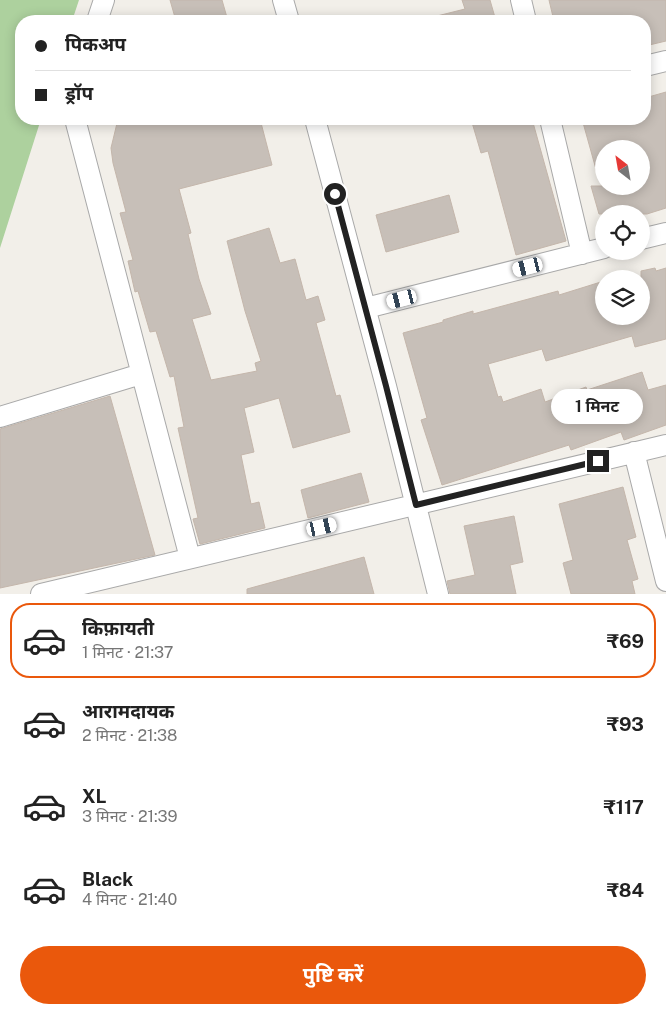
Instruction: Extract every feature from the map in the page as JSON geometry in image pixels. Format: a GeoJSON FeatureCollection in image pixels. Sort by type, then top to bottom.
{"type":"FeatureCollection","features":[{"type":"Feature","properties":{"kind":"street"},"geometry":{"type":"LineString","coordinates":[[99,15],[104,0]]}},
{"type":"Feature","properties":{"kind":"street"},"geometry":{"type":"LineString","coordinates":[[283,0],[287,15]]}},
{"type":"Feature","properties":{"kind":"street"},"geometry":{"type":"LineString","coordinates":[[521,0],[525,15]]}},
{"type":"Feature","properties":{"kind":"street"},"geometry":{"type":"LineString","coordinates":[[651,65],[666,61]]}},
{"type":"Feature","properties":{"kind":"street"},"geometry":{"type":"LineString","coordinates":[[77,125],[190,558]]}},
{"type":"Feature","properties":{"kind":"street"},"geometry":{"type":"LineString","coordinates":[[317,125],[366,308],[438,594]]}},
{"type":"Feature","properties":{"kind":"street"},"geometry":{"type":"LineString","coordinates":[[551,125],[582,254]]}},
{"type":"Feature","properties":{"kind":"street"},"geometry":{"type":"LineString","coordinates":[[650,237],[666,233]]}},
{"type":"Feature","properties":{"kind":"street"},"geometry":{"type":"LineString","coordinates":[[366,308],[595,250]]}},
{"type":"Feature","properties":{"kind":"street"},"geometry":{"type":"LineString","coordinates":[[0,417],[141,374]]}},
{"type":"Feature","properties":{"kind":"street"},"geometry":{"type":"LineString","coordinates":[[41,594],[666,445]]}},
{"type":"Feature","properties":{"kind":"street"},"geometry":{"type":"LineString","coordinates":[[634,452],[666,581]]}},
{"type":"Feature","properties":{"kind":"green space"},"geometry":{"type":"Polygon","coordinates":[[[0,0],[79,0],[74,15],[15,15],[15,125],[39,125],[0,248],[0,0]]]}},
{"type":"Feature","properties":{"kind":"building"},"geometry":{"type":"Polygon","coordinates":[[[170,0],[222,0],[226,15],[174,15],[170,0]]]}},
{"type":"Feature","properties":{"kind":"building"},"geometry":{"type":"Polygon","coordinates":[[[462,0],[490,0],[494,15],[441,15],[465,9],[462,0]]]}},
{"type":"Feature","properties":{"kind":"building"},"geometry":{"type":"Polygon","coordinates":[[[549,0],[666,0],[666,41],[651,45],[651,15],[553,15],[549,0]]]}},
{"type":"Feature","properties":{"kind":"building"},"geometry":{"type":"Polygon","coordinates":[[[666,92],[666,208],[650,213],[650,205],[596,205],[591,186],[595,186],[595,195],[650,195],[650,140],[595,140],[595,166],[584,125],[651,125],[651,96],[666,92]]]}},
{"type":"Feature","properties":{"kind":"building"},"geometry":{"type":"Polygon","coordinates":[[[117,125],[262,125],[272,165],[179,189],[191,233],[188,234],[199,279],[211,314],[192,319],[211,380],[257,371],[255,363],[261,361],[245,311],[227,241],[269,228],[280,263],[295,259],[306,300],[318,296],[325,320],[316,323],[336,396],[340,395],[350,432],[293,448],[279,398],[244,408],[254,452],[241,455],[251,504],[259,502],[265,528],[200,544],[193,519],[198,518],[178,428],[184,427],[174,376],[170,377],[156,331],[150,332],[138,291],[135,292],[128,261],[133,260],[120,213],[126,212],[111,148],[117,125]]]}},
{"type":"Feature","properties":{"kind":"building"},"geometry":{"type":"Polygon","coordinates":[[[473,125],[534,125],[566,241],[516,255],[488,151],[481,153],[473,125]]]}},
{"type":"Feature","properties":{"kind":"building"},"geometry":{"type":"Polygon","coordinates":[[[449,195],[459,232],[386,252],[376,215],[449,195]]]}},
{"type":"Feature","properties":{"kind":"building"},"geometry":{"type":"Polygon","coordinates":[[[655,268],[656,271],[666,268],[666,339],[635,347],[632,336],[546,361],[542,349],[488,364],[498,397],[501,396],[503,402],[541,389],[545,402],[586,387],[587,390],[642,372],[648,390],[666,385],[666,425],[624,440],[621,432],[571,450],[569,445],[442,485],[421,420],[427,418],[403,333],[473,311],[473,314],[558,291],[559,295],[595,284],[595,325],[650,325],[650,270],[646,270],[655,268]]]}},
{"type":"Feature","properties":{"kind":"building"},"geometry":{"type":"Polygon","coordinates":[[[110,396],[155,555],[0,588],[0,429],[110,396]]]}},
{"type":"Feature","properties":{"kind":"building"},"geometry":{"type":"Polygon","coordinates":[[[361,473],[369,502],[308,518],[301,490],[361,473]]]}},
{"type":"Feature","properties":{"kind":"building"},"geometry":{"type":"Polygon","coordinates":[[[623,487],[636,537],[627,540],[638,579],[632,581],[635,594],[571,594],[563,563],[573,560],[559,504],[623,487]]]}},
{"type":"Feature","properties":{"kind":"building"},"geometry":{"type":"Polygon","coordinates":[[[514,516],[523,562],[510,565],[516,594],[450,594],[447,581],[475,575],[464,526],[514,516]]]}},
{"type":"Feature","properties":{"kind":"building"},"geometry":{"type":"Polygon","coordinates":[[[364,557],[374,594],[247,594],[247,589],[364,557]]]}},
{"type":"Feature","properties":{"kind":"route"},"geometry":{"type":"LineString","coordinates":[[335,194],[416,505],[598,461]]}}]}
